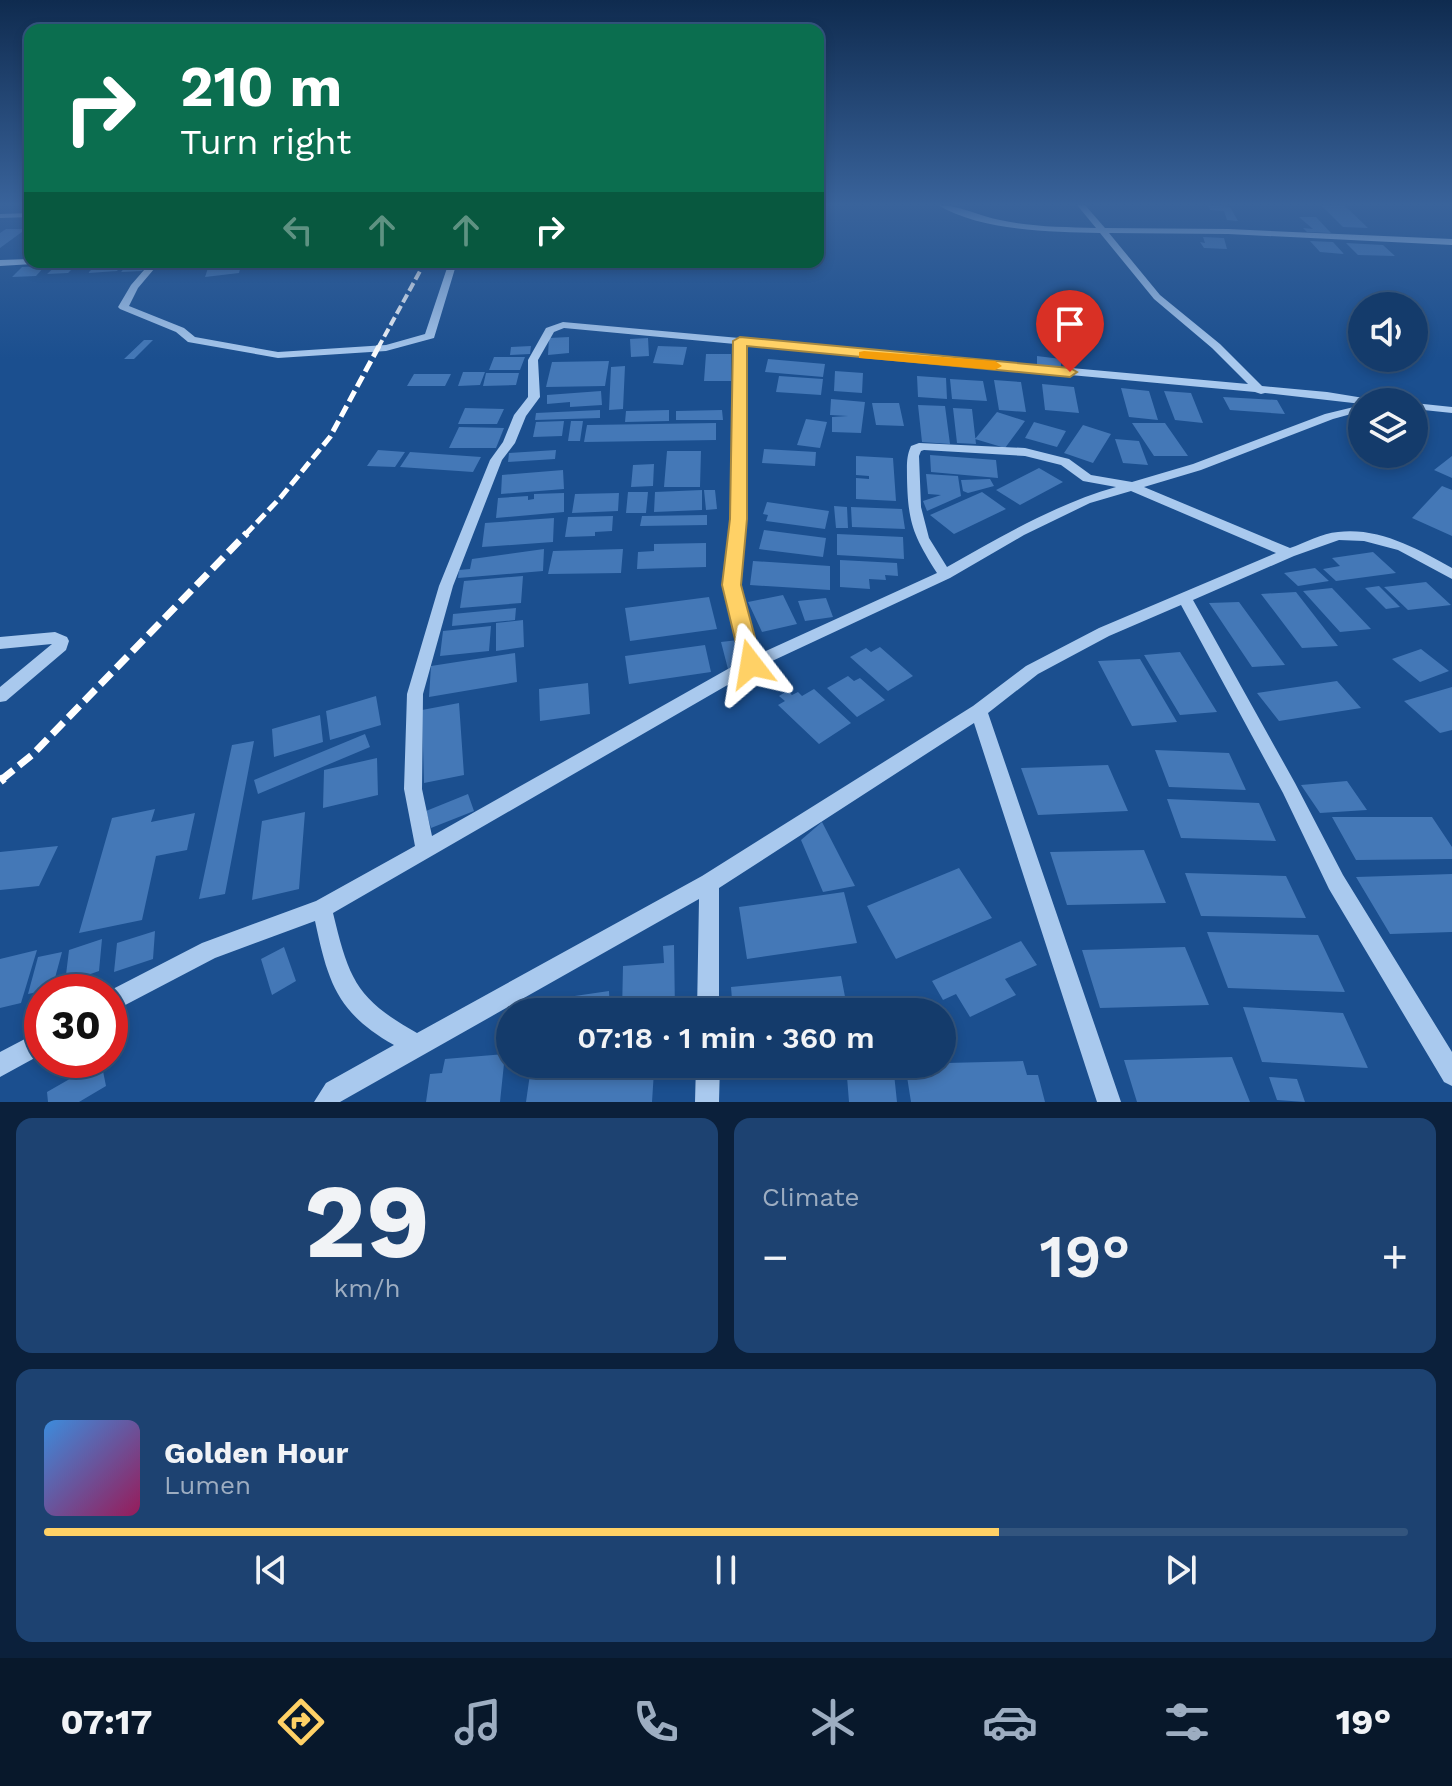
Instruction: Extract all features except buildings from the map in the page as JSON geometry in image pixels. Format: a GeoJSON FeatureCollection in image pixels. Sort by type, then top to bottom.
{"type":"FeatureCollection","features":[{"type":"Feature","properties":{"kind":"street"},"geometry":{"type":"LineString","coordinates":[[1122,256],[1157,297],[1216,346],[1261,391]]}},
{"type":"Feature","properties":{"kind":"street"},"geometry":{"type":"LineString","coordinates":[[0,263],[24,262]]}},
{"type":"Feature","properties":{"kind":"street"},"geometry":{"type":"LineString","coordinates":[[151,268],[134,287],[123,307],[180,330],[192,340],[278,355],[386,348],[430,336],[435,308],[451,268]]}},
{"type":"Feature","properties":{"kind":"street"},"geometry":{"type":"LineString","coordinates":[[425,849],[413,789],[415,694],[446,586],[496,460],[509,443],[520,415],[534,397],[533,360],[550,330],[563,325],[1348,398]]}},
{"type":"Feature","properties":{"kind":"street"},"geometry":{"type":"LineString","coordinates":[[740,341],[739,519],[732,585],[751,664]]}},
{"type":"Feature","properties":{"kind":"street"},"geometry":{"type":"LineString","coordinates":[[1428,407],[1452,410]]}},
{"type":"Feature","properties":{"kind":"street"},"geometry":{"type":"LineString","coordinates":[[128,993],[209,950],[322,909],[751,664],[945,575],[1019,532],[1085,500],[1197,467],[1348,411]]}},
{"type":"Feature","properties":{"kind":"street"},"geometry":{"type":"LineString","coordinates":[[945,575],[922,538],[914,507],[915,449],[933,445],[1025,452],[1065,462],[1087,478],[1129,485],[1289,553]]}},
{"type":"Feature","properties":{"kind":"street"},"geometry":{"type":"LineString","coordinates":[[326,1102],[334,1091],[709,883],[979,711],[1032,670],[1104,632],[1289,553],[1338,536],[1364,537],[1403,547],[1452,574]]}},
{"type":"Feature","properties":{"kind":"street"},"geometry":{"type":"LineString","coordinates":[[1185,598],[1289,788],[1336,882],[1452,1074]]}},
{"type":"Feature","properties":{"kind":"street"},"geometry":{"type":"LineString","coordinates":[[0,643],[55,638],[61,641],[60,646],[0,696]]}},
{"type":"Feature","properties":{"kind":"street"},"geometry":{"type":"LineString","coordinates":[[979,711],[1109,1102]]}},
{"type":"Feature","properties":{"kind":"street"},"geometry":{"type":"LineString","coordinates":[[708,998],[709,883]]}},
{"type":"Feature","properties":{"kind":"street"},"geometry":{"type":"LineString","coordinates":[[322,909],[343,988],[360,1011],[418,1046]]}},
{"type":"Feature","properties":{"kind":"street"},"geometry":{"type":"LineString","coordinates":[[0,1065],[24,1051]]}},
{"type":"Feature","properties":{"kind":"street"},"geometry":{"type":"LineString","coordinates":[[707,1102],[708,1078]]}},
{"type":"Feature","properties":{"kind":"railway"},"geometry":{"type":"LineString","coordinates":[[378,348],[422,268]]}},
{"type":"Feature","properties":{"kind":"railway"},"geometry":{"type":"LineString","coordinates":[[245,535],[330,437],[379,346]]}},
{"type":"Feature","properties":{"kind":"railway"},"geometry":{"type":"LineString","coordinates":[[1,780],[32,755],[247,533]]}},
{"type":"Feature","properties":{"kind":"railway"},"geometry":{"type":"LineString","coordinates":[[0,781],[4,778]]}},
{"type":"Feature","properties":{"kind":"slow traffic"},"geometry":{"type":"LineString","coordinates":[[864,355],[995,366]]}},
{"type":"Feature","properties":{"kind":"route"},"geometry":{"type":"LineString","coordinates":[[751,664],[732,585],[739,519],[740,341],[1070,372]]}}]}
